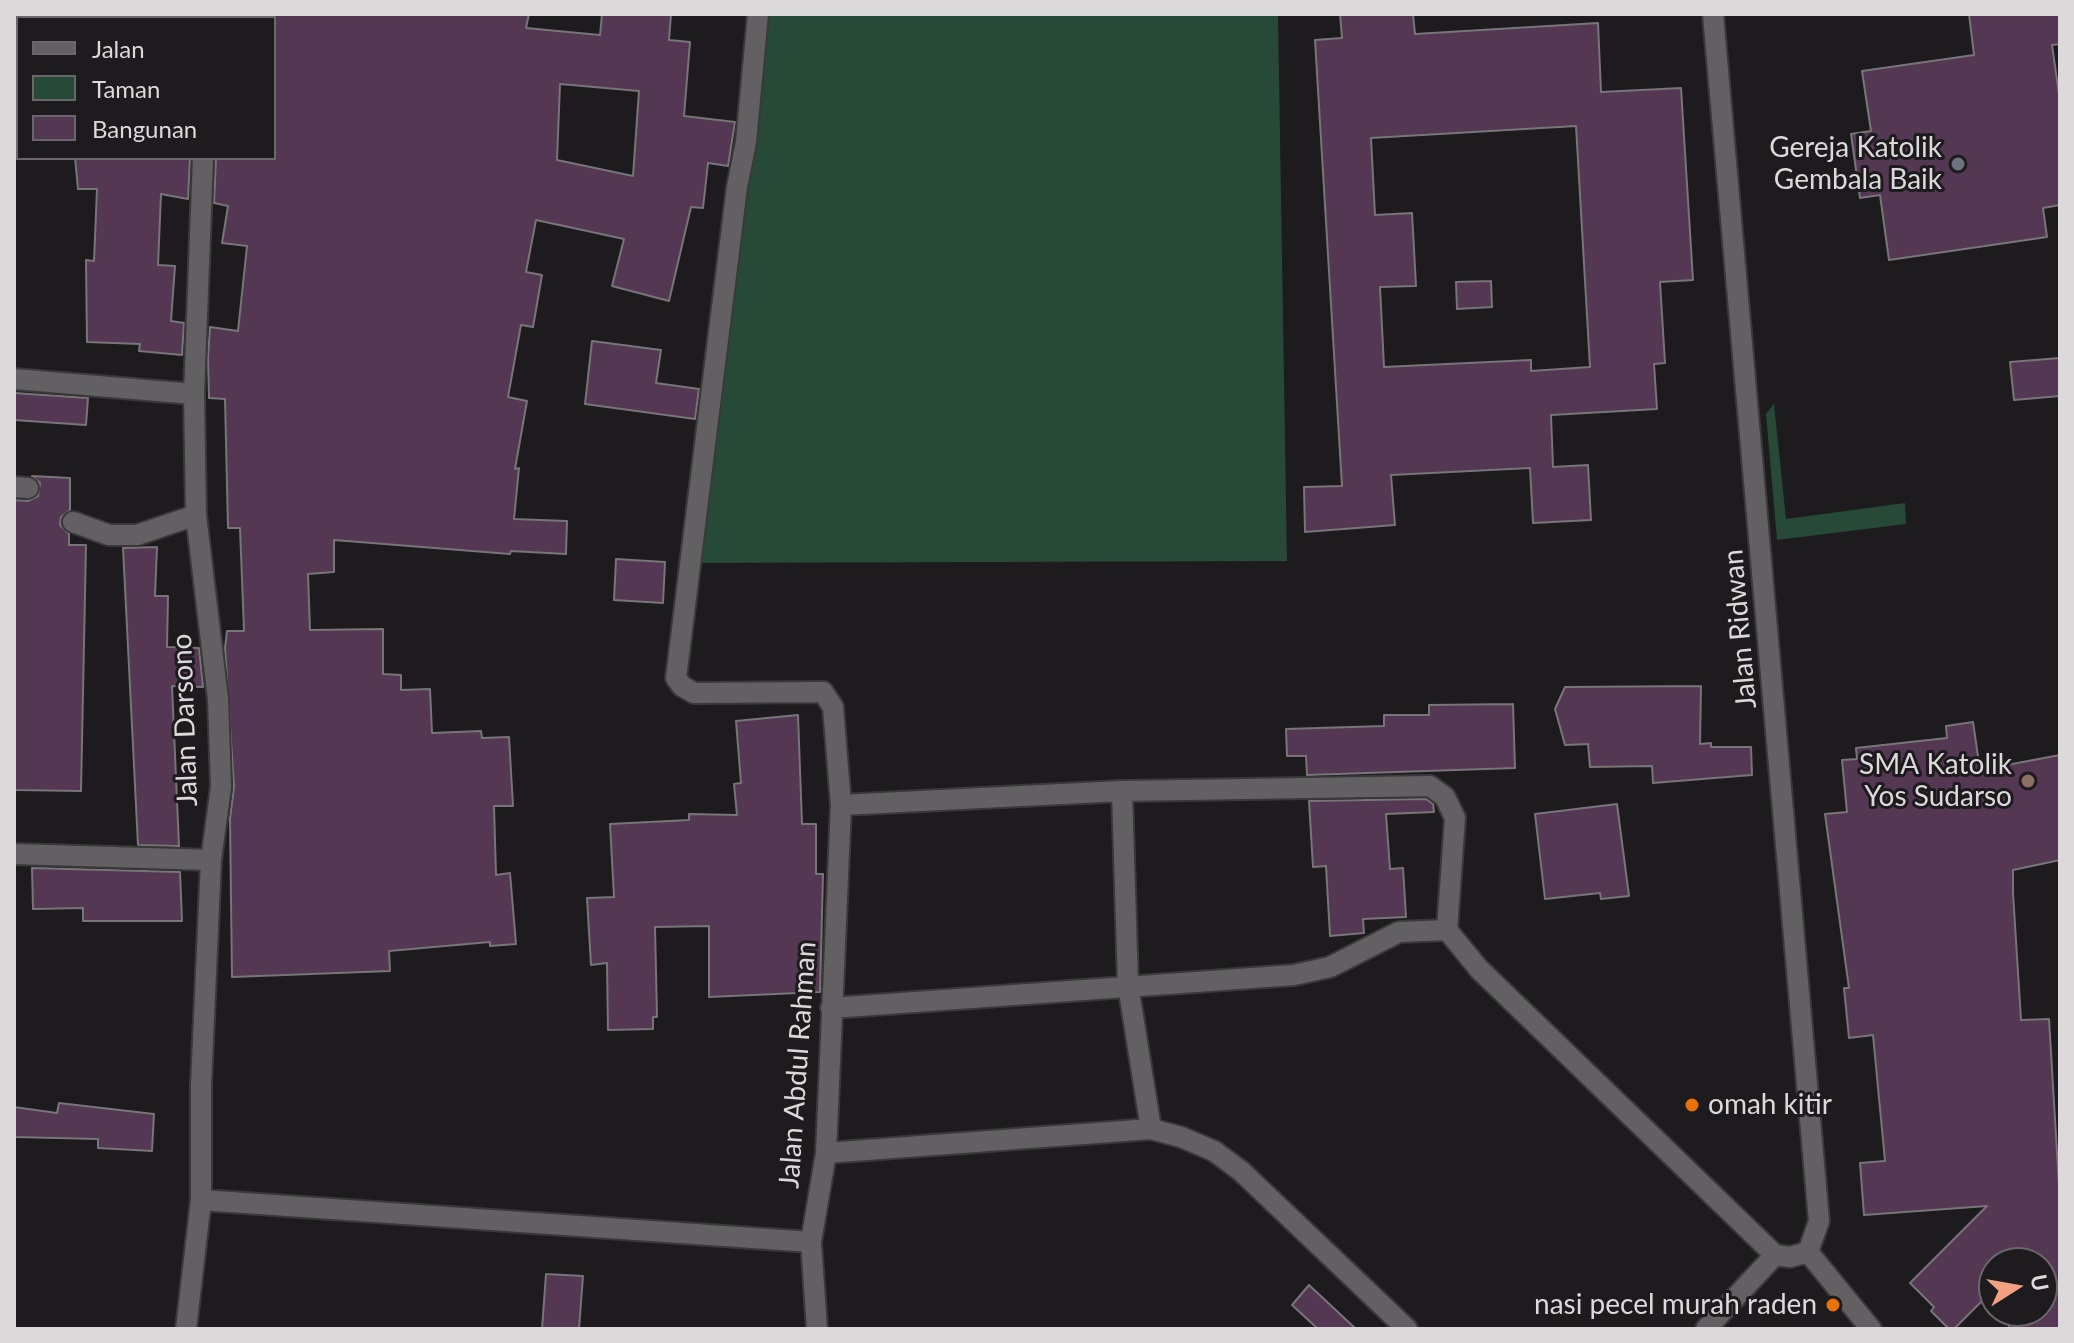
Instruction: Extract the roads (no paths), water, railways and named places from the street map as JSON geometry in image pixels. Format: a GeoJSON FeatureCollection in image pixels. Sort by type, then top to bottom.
{"type":"FeatureCollection","features":[{"type":"Feature","properties":{"kind":"street","name":"Jalan Abdul Rahman"},"geometry":{"type":"LineString","coordinates":[[758,14],[746,142],[737,187],[676,678],[694,693],[823,692],[833,707],[841,805],[826,1153],[811,1242],[817,1329]]}},
{"type":"Feature","properties":{"kind":"street","name":"Jalan Ridwan"},"geometry":{"type":"LineString","coordinates":[[1713,14],[1819,1221],[1810,1245]]}},
{"type":"Feature","properties":{"kind":"street","name":"Jalan Darsono"},"geometry":{"type":"LineString","coordinates":[[186,1329],[201,1200],[201,1085],[211,860],[221,787],[218,699],[196,515],[194,394],[203,160]]}},
{"type":"Feature","properties":{"kind":"street"},"geometry":{"type":"LineString","coordinates":[[14,379],[194,394]]}},
{"type":"Feature","properties":{"kind":"street"},"geometry":{"type":"LineString","coordinates":[[73,522],[109,535],[137,535],[196,515]]}},
{"type":"Feature","properties":{"kind":"street"},"geometry":{"type":"LineString","coordinates":[[841,805],[1122,791],[1430,786],[1445,797],[1455,818],[1447,930],[1479,969],[1775,1255],[1790,1257],[1810,1245],[1871,1329]]}},
{"type":"Feature","properties":{"kind":"street"},"geometry":{"type":"LineString","coordinates":[[1122,791],[1128,985],[1151,1129]]}},
{"type":"Feature","properties":{"kind":"street"},"geometry":{"type":"LineString","coordinates":[[14,854],[211,860]]}},
{"type":"Feature","properties":{"kind":"street"},"geometry":{"type":"LineString","coordinates":[[831,1008],[1311,973],[1399,932],[1447,930]]}},
{"type":"Feature","properties":{"kind":"street"},"geometry":{"type":"LineString","coordinates":[[826,1153],[1151,1129],[1214,1151],[1241,1171],[1407,1329]]}},
{"type":"Feature","properties":{"kind":"street"},"geometry":{"type":"LineString","coordinates":[[201,1200],[811,1242]]}},
{"type":"Feature","properties":{"kind":"street"},"geometry":{"type":"LineString","coordinates":[[1706,1329],[1775,1255]]}},
{"type":"Feature","properties":{"kind":"place","name":"Gereja Katolik Gembala Baik"},"geometry":{"type":"Point","coordinates":[1958,164]}},
{"type":"Feature","properties":{"kind":"place","name":"SMA Katolik Yos Sudarso"},"geometry":{"type":"Point","coordinates":[2028,781]}},
{"type":"Feature","properties":{"kind":"place","name":"omah kitir"},"geometry":{"type":"Point","coordinates":[1692,1105]}},
{"type":"Feature","properties":{"kind":"place","name":"nasi pecel murah raden"},"geometry":{"type":"Point","coordinates":[1833,1305]}}]}
